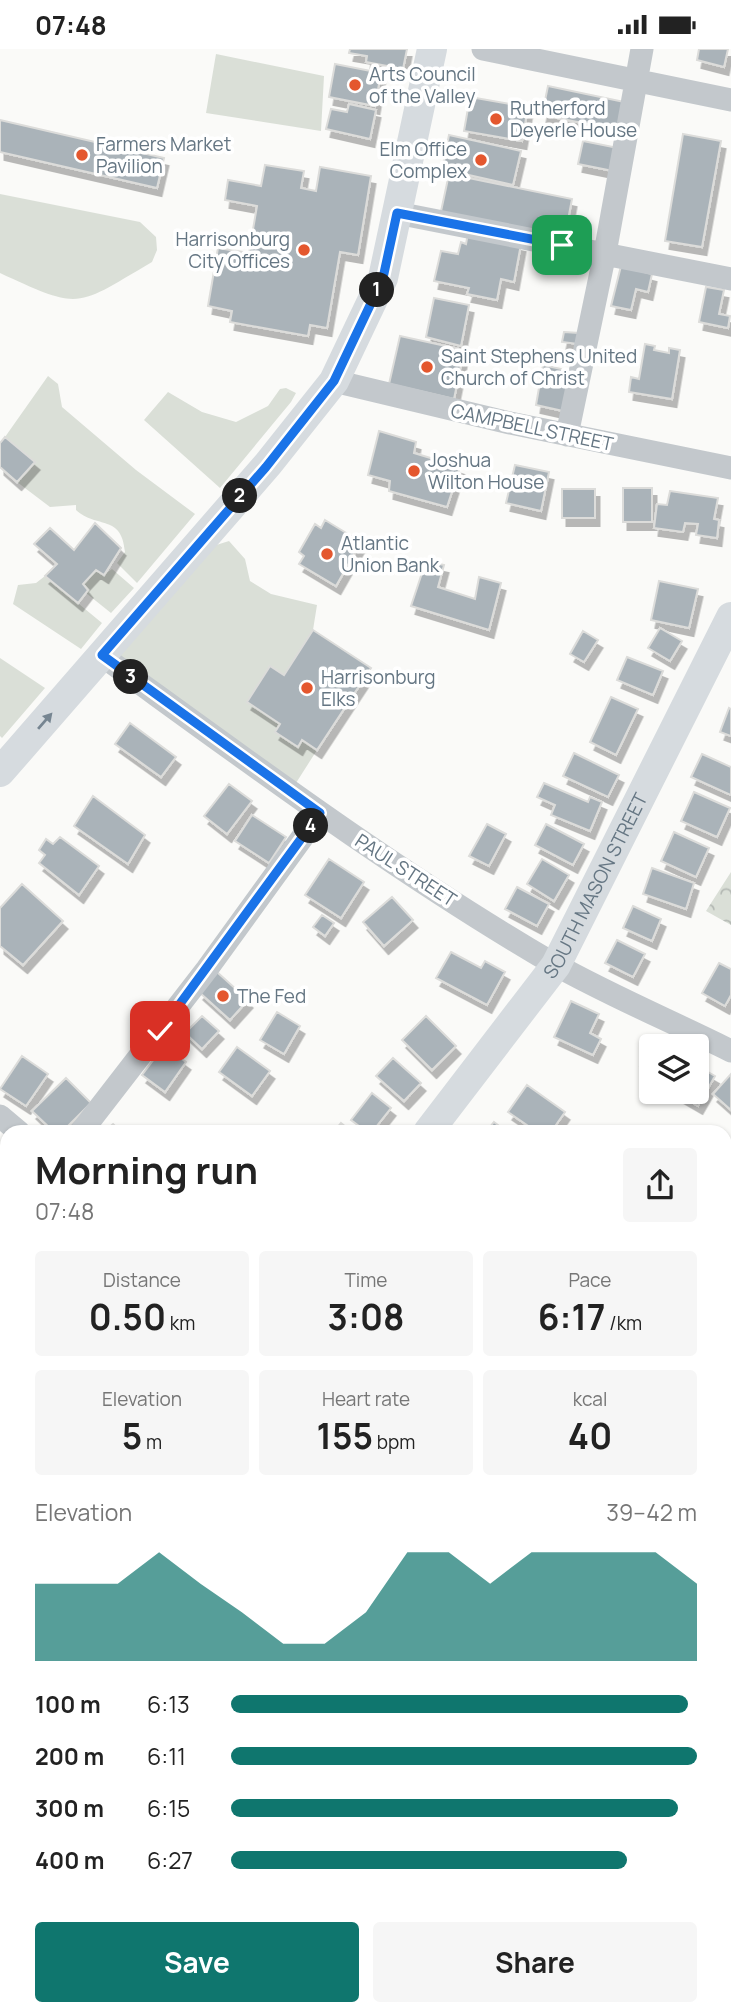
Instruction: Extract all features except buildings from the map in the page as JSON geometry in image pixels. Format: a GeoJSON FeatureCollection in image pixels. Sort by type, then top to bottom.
{"type":"FeatureCollection","features":[{"type":"Feature","properties":{"kind":"main road"},"geometry":{"type":"LineString","coordinates":[[0,772],[266,467],[334,381],[383,278],[432,49]]}},
{"type":"Feature","properties":{"kind":"main road","name":"SOUTH MASON STREET"},"geometry":{"type":"LineString","coordinates":[[433,1125],[556,965],[731,617]]}},
{"type":"Feature","properties":{"kind":"street"},"geometry":{"type":"LineString","coordinates":[[483,49],[731,100]]}},
{"type":"Feature","properties":{"kind":"street"},"geometry":{"type":"LineString","coordinates":[[566,435],[605,253],[642,49]]}},
{"type":"Feature","properties":{"kind":"street"},"geometry":{"type":"LineString","coordinates":[[397,213],[731,279]]}},
{"type":"Feature","properties":{"kind":"street","name":"CAMPBELL STREET"},"geometry":{"type":"LineString","coordinates":[[334,381],[566,435],[731,468]]}},
{"type":"Feature","properties":{"kind":"street","name":"PAUL STREET"},"geometry":{"type":"LineString","coordinates":[[102,655],[320,813],[439,892],[556,965],[731,1051]]}},
{"type":"Feature","properties":{"kind":"street"},"geometry":{"type":"LineString","coordinates":[[86,1125],[208,969],[320,813]]}},
{"type":"Feature","properties":{"kind":"green space"},"geometry":{"type":"Polygon","coordinates":[[[216,54],[324,76],[321,131],[206,113],[216,54]]]}},
{"type":"Feature","properties":{"kind":"green space"},"geometry":{"type":"Polygon","coordinates":[[[0,194],[140,222],[156,237],[157,250],[152,262],[92,295],[78,299],[48,294],[0,273],[0,194]]]}},
{"type":"Feature","properties":{"kind":"green space"},"geometry":{"type":"Polygon","coordinates":[[[48,376],[58,384],[62,407],[136,470],[195,514],[137,583],[117,563],[125,552],[123,540],[114,527],[84,516],[76,510],[76,505],[50,507],[17,482],[35,462],[5,437],[48,376]]]}},
{"type":"Feature","properties":{"kind":"green space"},"geometry":{"type":"Polygon","coordinates":[[[286,388],[296,393],[291,402],[220,488],[144,420],[168,392],[202,412],[236,422],[268,406],[280,389],[286,388]]]}},
{"type":"Feature","properties":{"kind":"green space"},"geometry":{"type":"Polygon","coordinates":[[[229,541],[245,559],[250,581],[271,594],[317,605],[313,630],[284,675],[270,666],[247,702],[280,724],[275,732],[298,746],[302,740],[317,750],[296,783],[117,656],[210,547],[229,541]]]}},
{"type":"Feature","properties":{"kind":"green space"},"geometry":{"type":"Polygon","coordinates":[[[112,569],[134,588],[111,613],[86,593],[88,590],[83,584],[96,570],[104,575],[112,569]]]}},
{"type":"Feature","properties":{"kind":"green space"},"geometry":{"type":"Polygon","coordinates":[[[45,576],[102,623],[81,649],[13,604],[18,585],[36,583],[45,576]]]}},
{"type":"Feature","properties":{"kind":"green space"},"geometry":{"type":"Polygon","coordinates":[[[0,658],[45,688],[2,738],[0,736],[0,658]]]}},
{"type":"Feature","properties":{"kind":"green space"},"geometry":{"type":"Polygon","coordinates":[[[731,872],[731,925],[706,911],[731,872]]]}},
{"type":"Feature","properties":{"kind":"place","name":"Arts Council of the Valley"},"geometry":{"type":"Point","coordinates":[355,85]}},
{"type":"Feature","properties":{"kind":"place","name":"Rutherford Deyerle House"},"geometry":{"type":"Point","coordinates":[496,119]}},
{"type":"Feature","properties":{"kind":"place","name":"Farmers Market Pavilion"},"geometry":{"type":"Point","coordinates":[82,155]}},
{"type":"Feature","properties":{"kind":"place","name":"Elm Office Complex"},"geometry":{"type":"Point","coordinates":[481,160]}},
{"type":"Feature","properties":{"kind":"place","name":"Harrisonburg City Offices"},"geometry":{"type":"Point","coordinates":[304,250]}},
{"type":"Feature","properties":{"kind":"place","name":"Saint Stephens United Church of Christ"},"geometry":{"type":"Point","coordinates":[427,367]}},
{"type":"Feature","properties":{"kind":"place","name":"Joshua Wilton House"},"geometry":{"type":"Point","coordinates":[414,471]}},
{"type":"Feature","properties":{"kind":"place","name":"Atlantic Union Bank"},"geometry":{"type":"Point","coordinates":[327,554]}},
{"type":"Feature","properties":{"kind":"place","name":"Harrisonburg Elks"},"geometry":{"type":"Point","coordinates":[307,688]}},
{"type":"Feature","properties":{"kind":"place","name":"The Fed"},"geometry":{"type":"Point","coordinates":[223,996]}},
{"type":"Feature","properties":{"kind":"route"},"geometry":{"type":"LineString","coordinates":[[160,1031],[320,813],[102,655],[266,467],[334,381],[383,278],[397,213],[562,245]]}}]}
